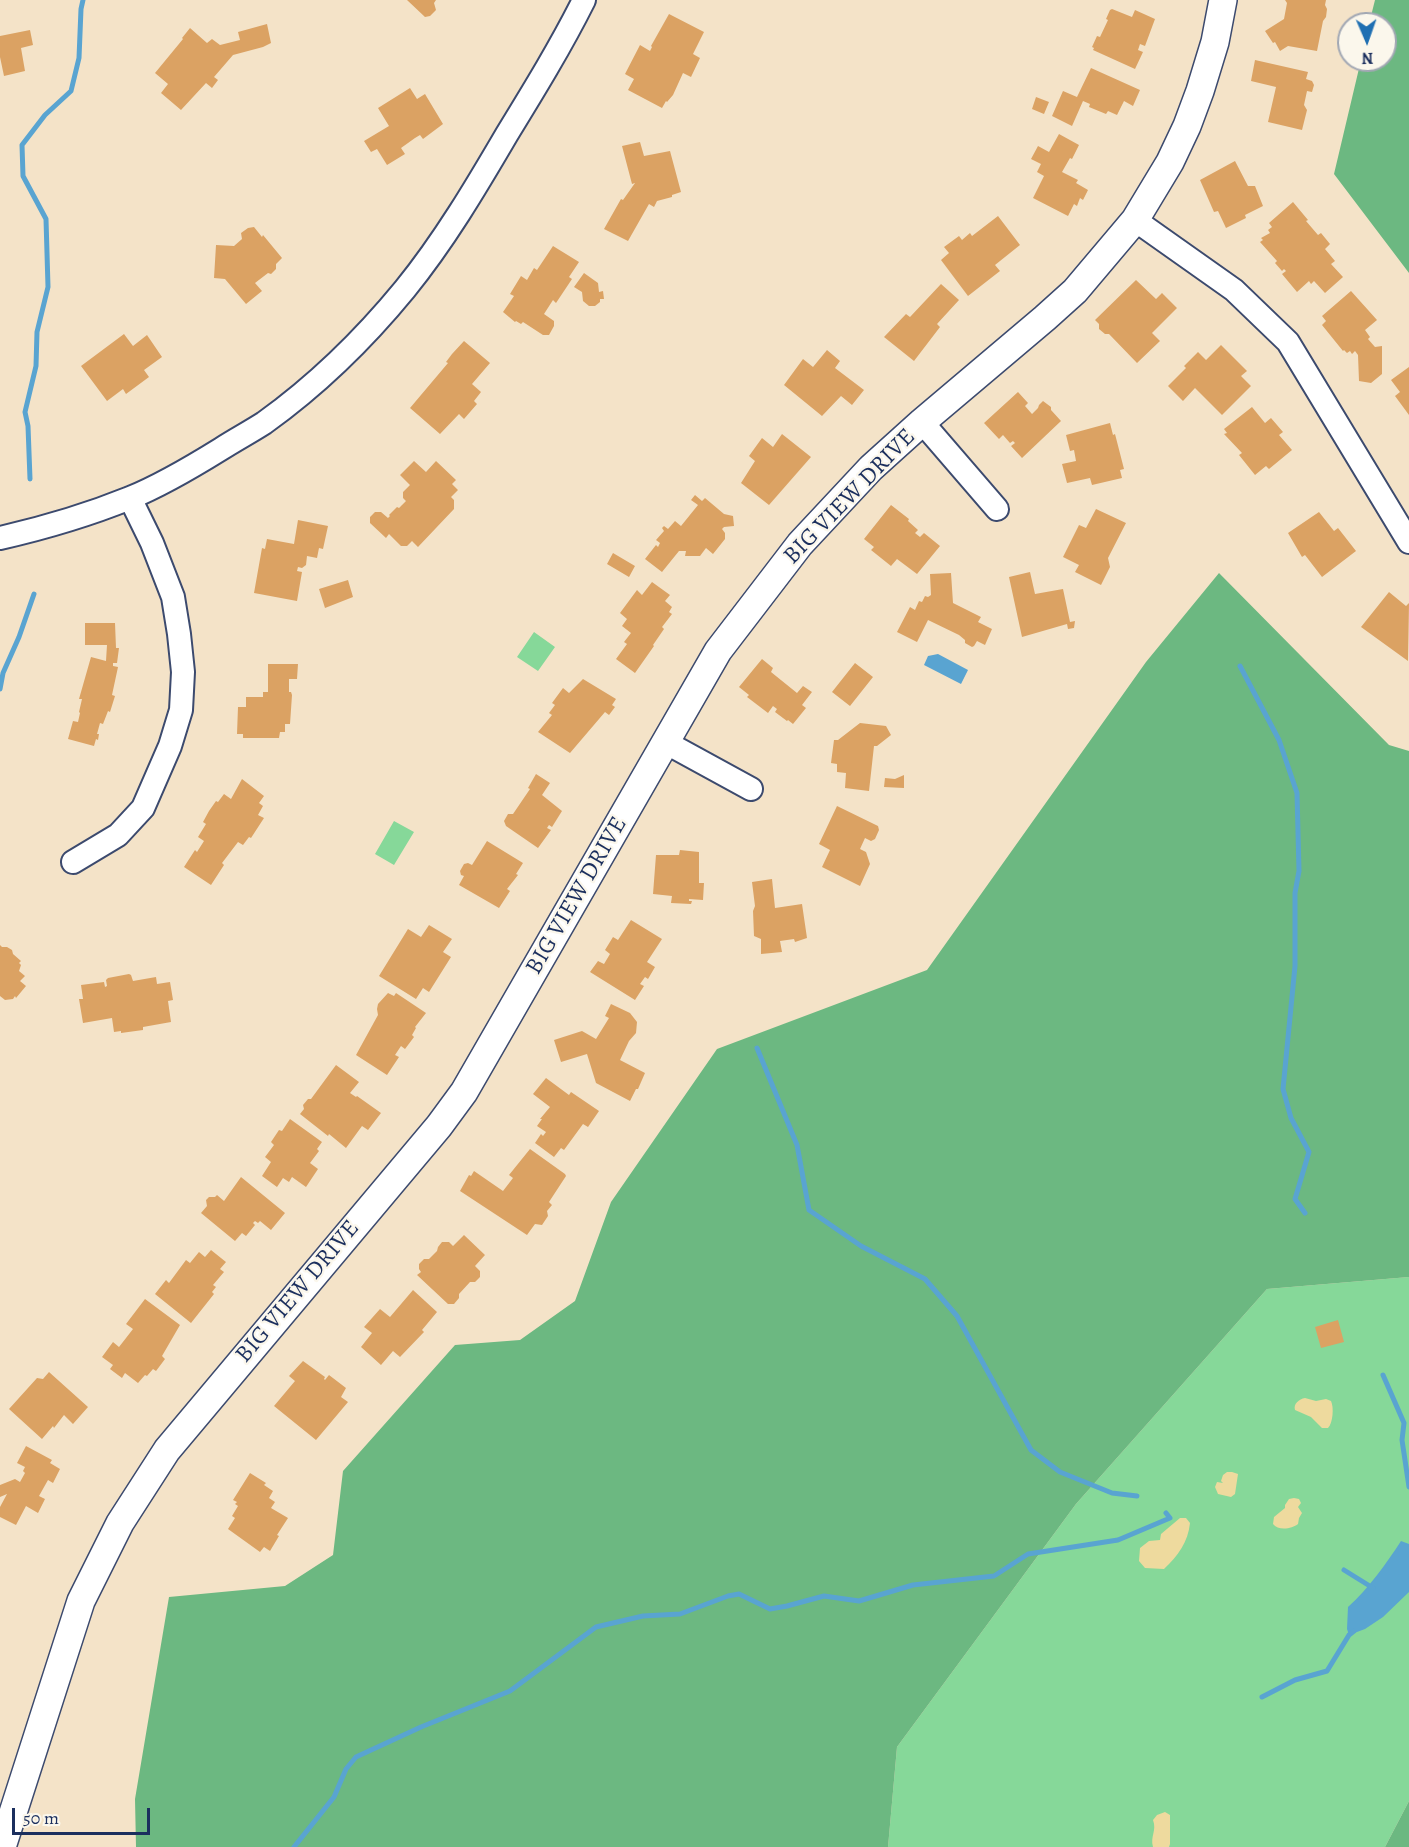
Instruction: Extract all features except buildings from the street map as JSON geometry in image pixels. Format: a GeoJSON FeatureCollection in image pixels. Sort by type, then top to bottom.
{"type":"FeatureCollection","features":[{"type":"Feature","properties":{"kind":"street"},"geometry":{"type":"LineString","coordinates":[[0,538],[64,522],[130,498],[181,474],[262,424],[316,382],[406,288],[468,199],[584,0]]}},
{"type":"Feature","properties":{"kind":"street","name":"BIG VIEW DRIVE"},"geometry":{"type":"LineString","coordinates":[[2,1847],[81,1601],[120,1523],[167,1449],[439,1126],[464,1092],[718,651],[800,544],[871,468],[1075,291],[1135,220],[1170,162],[1187,126],[1215,42],[1222,0]]}},
{"type":"Feature","properties":{"kind":"street"},"geometry":{"type":"LineString","coordinates":[[1135,220],[1234,290],[1288,342],[1409,542]]}},
{"type":"Feature","properties":{"kind":"street"},"geometry":{"type":"LineString","coordinates":[[922,422],[997,509]]}},
{"type":"Feature","properties":{"kind":"street"},"geometry":{"type":"LineString","coordinates":[[73,862],[118,835],[143,808],[170,746],[181,710],[183,672],[173,597],[152,543],[130,498]]}},
{"type":"Feature","properties":{"kind":"street"},"geometry":{"type":"LineString","coordinates":[[666,742],[751,789]]}},
{"type":"Feature","properties":{"kind":"green space"},"geometry":{"type":"Polygon","coordinates":[[[1375,0],[1409,0],[1409,273],[1334,174],[1358,72],[1397,72],[1397,12],[1372,12],[1375,0]]]}},
{"type":"Feature","properties":{"kind":"green space"},"geometry":{"type":"Polygon","coordinates":[[[1219,573],[1389,745],[1409,751],[1409,1277],[1267,1289],[1076,1504],[897,1747],[888,1847],[136,1847],[135,1799],[169,1597],[285,1586],[333,1555],[343,1471],[455,1345],[520,1340],[575,1301],[611,1202],[717,1049],[927,970],[1146,662],[1219,573]]]}},
{"type":"Feature","properties":{"kind":"green space"},"geometry":{"type":"Polygon","coordinates":[[[534,632],[555,647],[538,671],[517,657],[534,632]]]}},
{"type":"Feature","properties":{"kind":"green space"},"geometry":{"type":"Polygon","coordinates":[[[394,821],[414,832],[394,865],[375,854],[394,821]]]}},
{"type":"Feature","properties":{"kind":"green space"},"geometry":{"type":"Polygon","coordinates":[[[1409,1277],[1409,1801],[1385,1847],[888,1847],[897,1747],[1076,1504],[1267,1289],[1409,1277]]]}},
{"type":"Feature","properties":{"kind":"green space"},"geometry":{"type":"Polygon","coordinates":[[[1409,1801],[1409,1847],[1385,1847],[1409,1801]]]}},
{"type":"Feature","properties":{"kind":"sand"},"geometry":{"type":"Polygon","coordinates":[[[1305,1398],[1331,1401],[1332,1415],[1328,1428],[1322,1428],[1311,1417],[1295,1410],[1297,1402],[1305,1398]]]}},
{"type":"Feature","properties":{"kind":"sand"},"geometry":{"type":"Polygon","coordinates":[[[1227,1472],[1238,1474],[1235,1494],[1231,1497],[1218,1494],[1215,1487],[1217,1482],[1223,1483],[1221,1481],[1223,1475],[1227,1472]]]}},
{"type":"Feature","properties":{"kind":"sand"},"geometry":{"type":"Polygon","coordinates":[[[1289,1499],[1299,1499],[1301,1503],[1298,1507],[1302,1513],[1298,1524],[1278,1528],[1273,1524],[1274,1517],[1285,1508],[1289,1499]]]}},
{"type":"Feature","properties":{"kind":"sand"},"geometry":{"type":"Polygon","coordinates":[[[1180,1518],[1186,1518],[1190,1523],[1185,1542],[1178,1554],[1164,1569],[1145,1568],[1139,1561],[1140,1548],[1149,1541],[1160,1540],[1161,1534],[1180,1518]]]}},
{"type":"Feature","properties":{"kind":"sand"},"geometry":{"type":"Polygon","coordinates":[[[1165,1812],[1170,1815],[1169,1847],[1153,1847],[1153,1820],[1157,1815],[1165,1812]]]}},
{"type":"Feature","properties":{"kind":"water"},"geometry":{"type":"Polygon","coordinates":[[[938,654],[968,670],[961,684],[924,665],[928,656],[938,654]]]}},
{"type":"Feature","properties":{"kind":"water"},"geometry":{"type":"Polygon","coordinates":[[[1401,1541],[1409,1544],[1409,1592],[1383,1617],[1365,1629],[1349,1635],[1348,1607],[1377,1576],[1401,1541]]]}},
{"type":"Feature","properties":{"kind":"waterway"},"geometry":{"type":"LineString","coordinates":[[30,479],[28,426],[25,412],[36,366],[37,332],[48,287],[46,219],[23,176],[22,145],[45,115],[71,91],[79,58],[83,0]]}},
{"type":"Feature","properties":{"kind":"waterway"},"geometry":{"type":"LineString","coordinates":[[0,689],[3,673],[34,594]]}},
{"type":"Feature","properties":{"kind":"waterway"},"geometry":{"type":"LineString","coordinates":[[1240,666],[1279,740],[1297,793],[1299,871],[1295,893],[1295,966],[1283,1089],[1291,1118],[1309,1152],[1295,1199],[1305,1213]]}},
{"type":"Feature","properties":{"kind":"waterway"},"geometry":{"type":"LineString","coordinates":[[757,1048],[797,1145],[809,1210],[861,1246],[925,1279],[957,1316],[1031,1450],[1060,1472],[1112,1493],[1137,1496]]}},
{"type":"Feature","properties":{"kind":"waterway"},"geometry":{"type":"LineString","coordinates":[[1383,1375],[1404,1423],[1402,1440],[1409,1487]]}},
{"type":"Feature","properties":{"kind":"waterway"},"geometry":{"type":"LineString","coordinates":[[294,1847],[334,1797],[346,1769],[356,1757],[421,1727],[510,1691],[596,1627],[643,1616],[680,1614],[739,1594],[770,1609],[824,1596],[859,1601],[913,1585],[994,1576],[1028,1554],[1118,1540],[1170,1518],[1166,1513]]}},
{"type":"Feature","properties":{"kind":"waterway"},"geometry":{"type":"LineString","coordinates":[[1344,1570],[1373,1588]]}},
{"type":"Feature","properties":{"kind":"waterway"},"geometry":{"type":"LineString","coordinates":[[1262,1697],[1295,1680],[1327,1671],[1349,1635],[1354,1631]]}}]}
